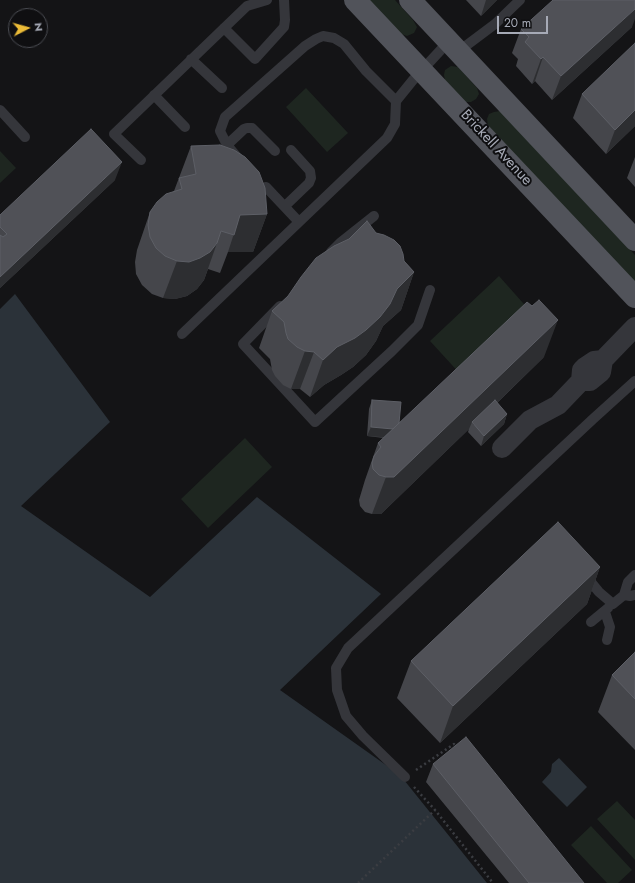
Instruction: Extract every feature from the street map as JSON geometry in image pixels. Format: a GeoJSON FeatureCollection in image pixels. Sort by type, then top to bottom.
{"type":"FeatureCollection","features":[{"type":"Feature","properties":{"kind":"main road","name":"Brickell Avenue"},"geometry":{"type":"LineString","coordinates":[[356,0],[635,297]]}},
{"type":"Feature","properties":{"kind":"main road"},"geometry":{"type":"LineString","coordinates":[[410,0],[635,240]]}},
{"type":"Feature","properties":{"kind":"street"},"geometry":{"type":"LineString","coordinates":[[502,448],[530,420],[558,405],[581,381],[582,370],[594,361],[603,360],[635,327]]}},
{"type":"Feature","properties":{"kind":"lane"},"geometry":{"type":"LineString","coordinates":[[141,160],[114,134],[247,6],[267,0]]}},
{"type":"Feature","properties":{"kind":"lane"},"geometry":{"type":"LineString","coordinates":[[224,28],[255,59],[284,27],[284,0]]}},
{"type":"Feature","properties":{"kind":"lane"},"geometry":{"type":"LineString","coordinates":[[182,334],[387,138],[395,124],[396,101],[422,70],[454,46],[495,24],[520,0]]}},
{"type":"Feature","properties":{"kind":"lane"},"geometry":{"type":"LineString","coordinates":[[244,164],[227,145],[220,131],[225,117],[305,46],[323,36],[334,38],[344,44],[366,71],[396,101]]}},
{"type":"Feature","properties":{"kind":"lane"},"geometry":{"type":"LineString","coordinates":[[191,59],[222,88]]}},
{"type":"Feature","properties":{"kind":"lane"},"geometry":{"type":"LineString","coordinates":[[154,95],[185,126]]}},
{"type":"Feature","properties":{"kind":"lane"},"geometry":{"type":"LineString","coordinates":[[0,110],[25,137]]}},
{"type":"Feature","properties":{"kind":"lane"},"geometry":{"type":"LineString","coordinates":[[227,145],[244,129],[252,128],[275,151]]}},
{"type":"Feature","properties":{"kind":"lane"},"geometry":{"type":"LineString","coordinates":[[285,206],[309,183],[312,178],[310,171],[291,150]]}},
{"type":"Feature","properties":{"kind":"lane"},"geometry":{"type":"LineString","coordinates":[[266,187],[299,222]]}},
{"type":"Feature","properties":{"kind":"lane"},"geometry":{"type":"LineString","coordinates":[[324,260],[340,243],[374,216]]}},
{"type":"Feature","properties":{"kind":"lane"},"geometry":{"type":"LineString","coordinates":[[286,299],[243,344],[315,422],[418,325],[430,290]]}},
{"type":"Feature","properties":{"kind":"lane"},"geometry":{"type":"LineString","coordinates":[[405,777],[363,736],[346,716],[336,690],[336,668],[348,648],[635,381]]}},
{"type":"Feature","properties":{"kind":"lane"},"geometry":{"type":"LineString","coordinates":[[580,570],[599,592],[613,604]]}},
{"type":"Feature","properties":{"kind":"lane"},"geometry":{"type":"LineString","coordinates":[[624,596],[628,582],[635,575]]}},
{"type":"Feature","properties":{"kind":"lane"},"geometry":{"type":"LineString","coordinates":[[591,622],[624,596],[635,595]]}},
{"type":"Feature","properties":{"kind":"lane"},"geometry":{"type":"LineString","coordinates":[[605,612],[610,627],[607,640]]}},
{"type":"Feature","properties":{"kind":"path"},"geometry":{"type":"LineString","coordinates":[[460,750],[454,744],[405,777],[435,810],[493,883]]}},
{"type":"Feature","properties":{"kind":"path"},"geometry":{"type":"LineString","coordinates":[[358,883],[435,810]]}},
{"type":"Feature","properties":{"kind":"shaded area"},"geometry":{"type":"Polygon","coordinates":[[[369,0],[395,0],[413,20],[417,27],[414,33],[407,36],[401,34],[369,0]]]}},
{"type":"Feature","properties":{"kind":"shaded area"},"geometry":{"type":"Polygon","coordinates":[[[451,66],[458,67],[477,88],[479,94],[476,99],[471,102],[465,102],[445,80],[445,70],[451,66]]]}},
{"type":"Feature","properties":{"kind":"shaded area"},"geometry":{"type":"Polygon","coordinates":[[[306,88],[348,133],[327,152],[286,107],[306,88]]]}},
{"type":"Feature","properties":{"kind":"shaded area"},"geometry":{"type":"Polygon","coordinates":[[[500,111],[635,255],[635,283],[488,126],[487,119],[489,114],[500,111]]]}},
{"type":"Feature","properties":{"kind":"shaded area"},"geometry":{"type":"Polygon","coordinates":[[[0,151],[16,168],[0,183],[0,151]]]}},
{"type":"Feature","properties":{"kind":"shaded area"},"geometry":{"type":"Polygon","coordinates":[[[499,276],[531,312],[462,376],[430,341],[499,276]]]}},
{"type":"Feature","properties":{"kind":"shaded area"},"geometry":{"type":"Polygon","coordinates":[[[15,294],[110,422],[21,506],[150,597],[257,497],[381,594],[280,690],[400,775],[487,883],[0,883],[0,309],[15,294]]]}},
{"type":"Feature","properties":{"kind":"shaded area"},"geometry":{"type":"Polygon","coordinates":[[[245,438],[272,467],[208,528],[181,499],[245,438]]]}},
{"type":"Feature","properties":{"kind":"shaded area"},"geometry":{"type":"Polygon","coordinates":[[[559,758],[587,787],[567,807],[542,782],[551,772],[552,764],[559,758]]]}},
{"type":"Feature","properties":{"kind":"shaded area"},"geometry":{"type":"Polygon","coordinates":[[[617,801],[635,820],[635,860],[597,819],[617,801]]]}},
{"type":"Feature","properties":{"kind":"shaded area"},"geometry":{"type":"Polygon","coordinates":[[[591,826],[632,870],[618,883],[607,883],[571,845],[591,826]]]}},
{"type":"Feature","properties":{"kind":"building"},"geometry":{"type":"Polygon","coordinates":[[[553,0],[635,0],[635,9],[561,76],[543,57],[541,59],[525,42],[529,37],[521,29],[553,0]]]}},
{"type":"Feature","properties":{"kind":"building"},"geometry":{"type":"Polygon","coordinates":[[[635,43],[635,110],[615,130],[582,94],[635,43]]]}},
{"type":"Feature","properties":{"kind":"building"},"geometry":{"type":"Polygon","coordinates":[[[91,129],[122,162],[0,277],[0,235],[3,237],[7,234],[0,227],[0,215],[91,129]]]}},
{"type":"Feature","properties":{"kind":"building"},"geometry":{"type":"Polygon","coordinates":[[[220,145],[234,150],[245,157],[259,172],[265,188],[267,214],[240,215],[234,235],[221,231],[217,243],[210,252],[200,258],[189,262],[177,261],[165,256],[156,248],[150,237],[148,225],[150,212],[157,202],[166,194],[182,189],[179,178],[196,174],[191,146],[220,145]]]}},
{"type":"Feature","properties":{"kind":"building"},"geometry":{"type":"Polygon","coordinates":[[[367,221],[376,233],[394,240],[400,246],[404,261],[414,272],[397,289],[390,304],[380,317],[355,338],[337,347],[323,360],[314,352],[305,351],[297,347],[288,339],[284,322],[272,311],[288,296],[316,258],[334,246],[349,239],[367,221]]]}},
{"type":"Feature","properties":{"kind":"building"},"geometry":{"type":"Polygon","coordinates":[[[539,300],[558,320],[394,477],[379,475],[373,469],[372,463],[374,456],[381,447],[378,443],[527,302],[532,306],[539,300]]]}},
{"type":"Feature","properties":{"kind":"building"},"geometry":{"type":"Polygon","coordinates":[[[372,400],[401,402],[399,423],[393,429],[371,427],[372,400]]]}},
{"type":"Feature","properties":{"kind":"building"},"geometry":{"type":"Polygon","coordinates":[[[495,400],[507,414],[484,436],[472,422],[495,400]]]}},
{"type":"Feature","properties":{"kind":"building"},"geometry":{"type":"Polygon","coordinates":[[[558,522],[600,567],[453,706],[411,661],[558,522]]]}},
{"type":"Feature","properties":{"kind":"building"},"geometry":{"type":"Polygon","coordinates":[[[635,652],[635,699],[612,675],[635,652]]]}},
{"type":"Feature","properties":{"kind":"building"},"geometry":{"type":"Polygon","coordinates":[[[466,737],[584,883],[529,883],[433,764],[466,737]]]}}]}
